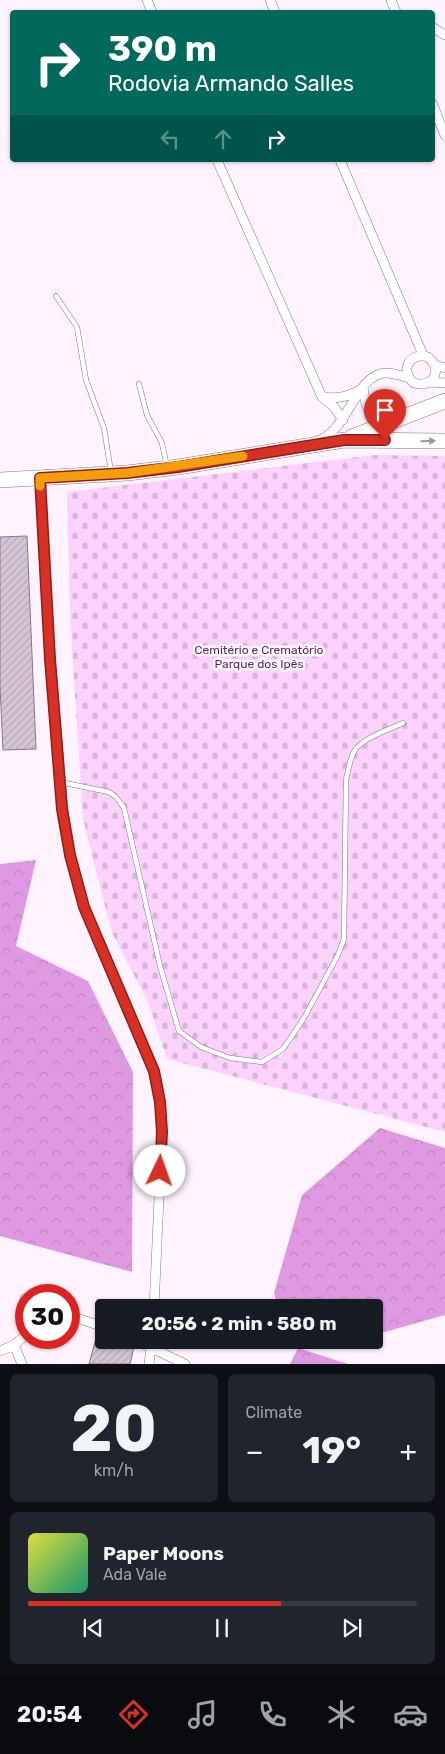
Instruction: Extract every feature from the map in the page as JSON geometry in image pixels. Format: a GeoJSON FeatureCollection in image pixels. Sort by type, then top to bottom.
{"type":"FeatureCollection","features":[{"type":"Feature","properties":{"kind":"main road"},"geometry":{"type":"LineString","coordinates":[[344,440],[445,401]]}},
{"type":"Feature","properties":{"kind":"main road"},"geometry":{"type":"LineString","coordinates":[[0,480],[111,474],[167,468],[344,440],[445,441]]}},
{"type":"Feature","properties":{"kind":"street"},"geometry":{"type":"LineString","coordinates":[[435,110],[445,135]]}},
{"type":"Feature","properties":{"kind":"street"},"geometry":{"type":"LineString","coordinates":[[218,162],[322,397],[334,407],[343,420]]}},
{"type":"Feature","properties":{"kind":"street"},"geometry":{"type":"LineString","coordinates":[[341,162],[423,355]]}},
{"type":"Feature","properties":{"kind":"street"},"geometry":{"type":"LineString","coordinates":[[391,373],[407,365],[414,357],[423,355],[435,364],[445,368]]}},
{"type":"Feature","properties":{"kind":"street"},"geometry":{"type":"LineString","coordinates":[[430,382],[436,374],[435,364]]}},
{"type":"Feature","properties":{"kind":"street"},"geometry":{"type":"LineString","coordinates":[[407,365],[406,370],[409,378],[414,383],[419,385],[430,382],[445,383]]}},
{"type":"Feature","properties":{"kind":"street"},"geometry":{"type":"LineString","coordinates":[[304,447],[328,437],[343,420],[371,378],[378,374],[391,373],[409,378]]}},
{"type":"Feature","properties":{"kind":"street"},"geometry":{"type":"LineString","coordinates":[[322,397],[337,399],[349,396],[363,388]]}},
{"type":"Feature","properties":{"kind":"street"},"geometry":{"type":"LineString","coordinates":[[363,388],[368,411],[389,423]]}},
{"type":"Feature","properties":{"kind":"street"},"geometry":{"type":"LineString","coordinates":[[40,478],[49,642],[62,809],[70,855],[84,907],[154,1071],[160,1102],[162,1132],[154,1299]]}},
{"type":"Feature","properties":{"kind":"street"},"geometry":{"type":"LineString","coordinates":[[80,1319],[95,1324]]}},
{"type":"Feature","properties":{"kind":"street"},"geometry":{"type":"LineString","coordinates":[[0,1351],[14,1345],[22,1364]]}},
{"type":"Feature","properties":{"kind":"street"},"geometry":{"type":"LineString","coordinates":[[149,1364],[151,1349]]}},
{"type":"Feature","properties":{"kind":"street"},"geometry":{"type":"LineString","coordinates":[[160,1349],[185,1364]]}},
{"type":"Feature","properties":{"kind":"lane"},"geometry":{"type":"LineString","coordinates":[[56,296],[77,327],[86,380],[104,428],[111,474]]}},
{"type":"Feature","properties":{"kind":"lane"},"geometry":{"type":"LineString","coordinates":[[139,384],[147,415],[162,443],[167,468]]}},
{"type":"Feature","properties":{"kind":"lane"},"geometry":{"type":"LineString","coordinates":[[60,782],[109,792],[116,797],[124,808],[160,966],[179,1031],[201,1048],[230,1058],[262,1062],[282,1050],[288,1042],[304,1018],[338,955],[344,939],[346,780],[352,756],[355,749],[363,742],[403,723]]}},
{"type":"Feature","properties":{"kind":"green space","name":"Cemitério e Crematório Parque dos Ipês"},"geometry":{"type":"Polygon","coordinates":[[[375,455],[445,456],[445,1132],[167,1059],[148,1002],[112,933],[83,819],[70,614],[67,492],[375,455]]]}},
{"type":"Feature","properties":{"kind":"green space"},"geometry":{"type":"Polygon","coordinates":[[[36,860],[16,946],[88,981],[133,1072],[132,1272],[0,1236],[0,864],[36,860]]]}},
{"type":"Feature","properties":{"kind":"green space"},"geometry":{"type":"Polygon","coordinates":[[[380,1128],[445,1148],[445,1315],[383,1332],[383,1299],[276,1299],[274,1293],[302,1195],[380,1128]]]}},
{"type":"Feature","properties":{"kind":"green space"},"geometry":{"type":"Polygon","coordinates":[[[298,1349],[301,1349],[348,1364],[290,1364],[298,1349]]]}},
{"type":"Feature","properties":{"kind":"building"},"geometry":{"type":"Polygon","coordinates":[[[27,536],[36,749],[3,750],[0,687],[0,537],[27,536]]]}},
{"type":"Feature","properties":{"kind":"building"},"geometry":{"type":"Polygon","coordinates":[[[95,1342],[95,1349],[134,1349],[130,1364],[89,1364],[95,1342]]]}},
{"type":"Feature","properties":{"kind":"slow traffic"},"geometry":{"type":"LineString","coordinates":[[40,486],[40,478],[127,473],[243,456]]}},
{"type":"Feature","properties":{"kind":"route"},"geometry":{"type":"LineString","coordinates":[[160,1171],[162,1132],[160,1102],[154,1071],[84,907],[70,855],[62,809],[50,659],[40,478],[127,473],[178,467],[344,440],[385,440]]}}]}
